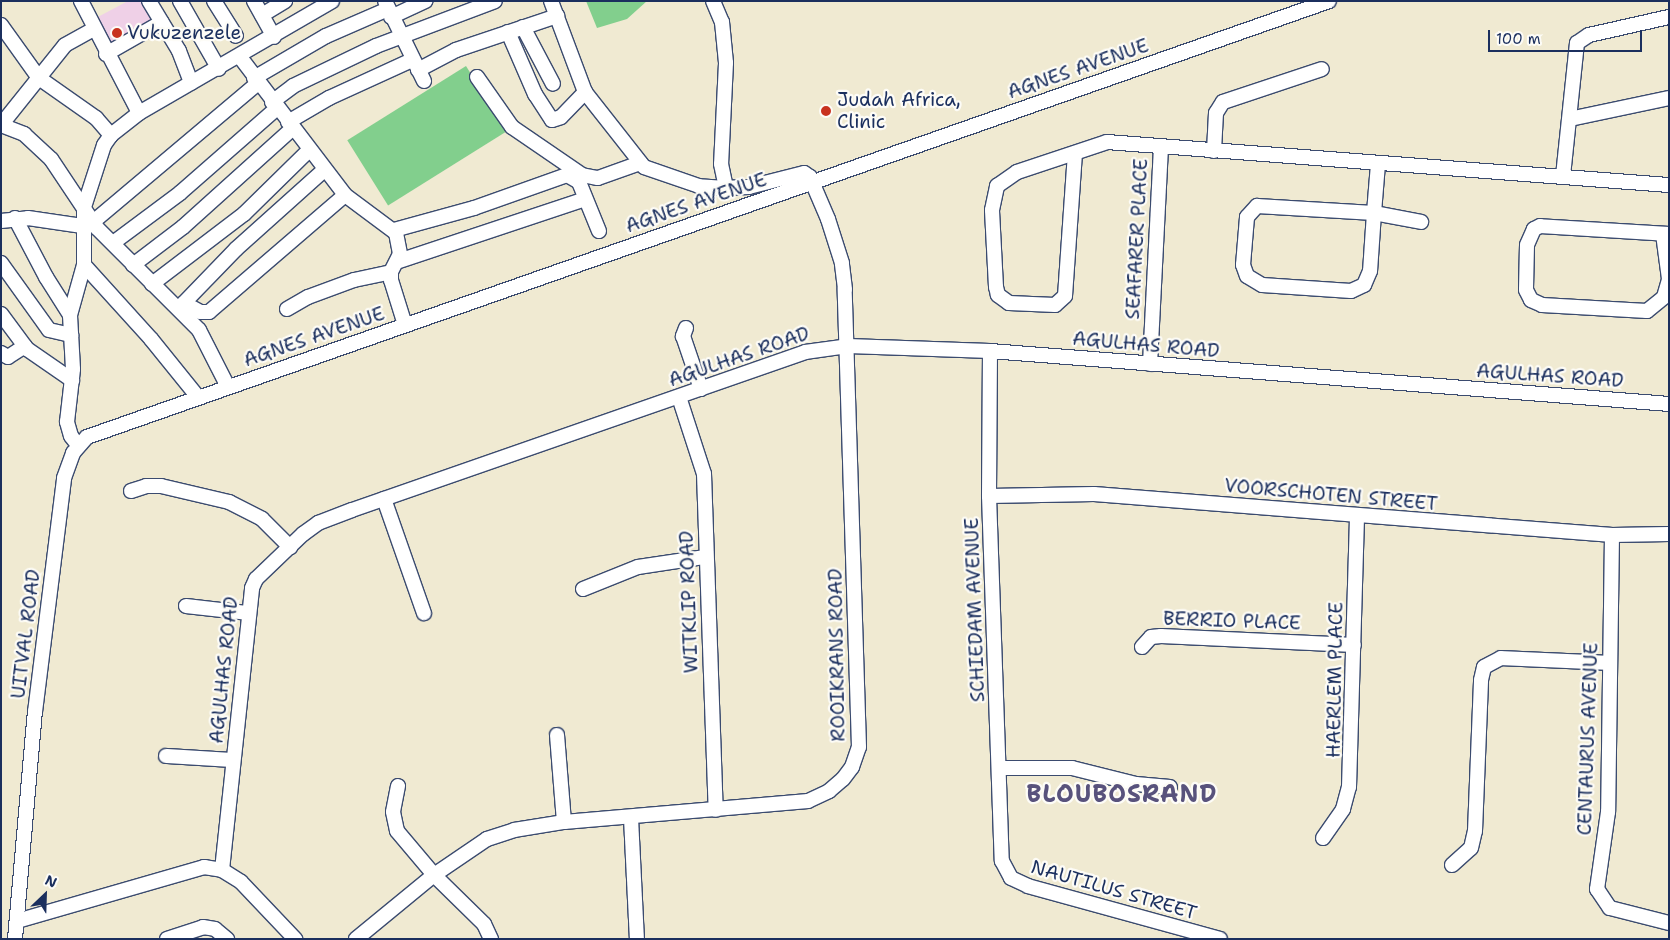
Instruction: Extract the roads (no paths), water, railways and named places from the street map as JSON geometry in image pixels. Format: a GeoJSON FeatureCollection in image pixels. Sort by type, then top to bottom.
{"type":"FeatureCollection","features":[{"type":"Feature","properties":{"kind":"street"},"geometry":{"type":"LineString","coordinates":[[81,1],[106,54],[139,113]]}},
{"type":"Feature","properties":{"kind":"street"},"geometry":{"type":"LineString","coordinates":[[150,1],[182,57],[192,82]]}},
{"type":"Feature","properties":{"kind":"street"},"geometry":{"type":"LineString","coordinates":[[180,1],[219,69]]}},
{"type":"Feature","properties":{"kind":"street"},"geometry":{"type":"LineString","coordinates":[[214,1],[236,36]]}},
{"type":"Feature","properties":{"kind":"street"},"geometry":{"type":"LineString","coordinates":[[254,1],[274,37]]}},
{"type":"Feature","properties":{"kind":"street"},"geometry":{"type":"LineString","coordinates":[[262,15],[284,1]]}},
{"type":"Feature","properties":{"kind":"street"},"geometry":{"type":"LineString","coordinates":[[84,206],[93,171],[111,135],[139,113],[240,57],[332,1]]}},
{"type":"Feature","properties":{"kind":"street"},"geometry":{"type":"LineString","coordinates":[[88,224],[256,80],[326,36],[388,9],[425,1]]}},
{"type":"Feature","properties":{"kind":"street"},"geometry":{"type":"LineString","coordinates":[[113,243],[180,193],[293,86],[376,46],[402,38],[495,1]]}},
{"type":"Feature","properties":{"kind":"street"},"geometry":{"type":"LineString","coordinates":[[551,1],[586,92],[640,163],[651,171],[678,180],[726,188],[770,182],[800,173],[807,174],[812,182]]}},
{"type":"Feature","properties":{"kind":"street"},"geometry":{"type":"LineString","coordinates":[[713,1],[722,22],[726,63],[721,164],[726,188]]}},
{"type":"Feature","properties":{"kind":"street","name":"AGNES AVENUE"},"geometry":{"type":"LineString","coordinates":[[78,445],[94,434],[198,397],[1329,1]]}},
{"type":"Feature","properties":{"kind":"street"},"geometry":{"type":"LineString","coordinates":[[388,9],[418,70]]}},
{"type":"Feature","properties":{"kind":"street"},"geometry":{"type":"LineString","coordinates":[[133,265],[183,227],[290,125],[329,98],[418,70],[456,50],[557,16]]}},
{"type":"Feature","properties":{"kind":"street"},"geometry":{"type":"LineString","coordinates":[[1563,176],[1570,119],[1573,58],[1577,43],[1590,35],[1669,17]]}},
{"type":"Feature","properties":{"kind":"street"},"geometry":{"type":"LineString","coordinates":[[106,54],[162,22]]}},
{"type":"Feature","properties":{"kind":"street"},"geometry":{"type":"LineString","coordinates":[[1,25],[39,78],[96,118],[111,135]]}},
{"type":"Feature","properties":{"kind":"street"},"geometry":{"type":"LineString","coordinates":[[524,27],[553,84]]}},
{"type":"Feature","properties":{"kind":"street"},"geometry":{"type":"LineString","coordinates":[[78,445],[68,430],[72,380],[70,315],[84,265],[88,224],[84,206],[59,169],[41,149],[24,134],[1,125],[65,45],[94,29]]}},
{"type":"Feature","properties":{"kind":"street"},"geometry":{"type":"LineString","coordinates":[[508,32],[535,94],[552,120],[561,117],[586,92]]}},
{"type":"Feature","properties":{"kind":"street"},"geometry":{"type":"LineString","coordinates":[[240,57],[308,151],[345,195],[394,230],[399,243],[392,288],[405,325]]}},
{"type":"Feature","properties":{"kind":"street"},"geometry":{"type":"LineString","coordinates":[[1214,151],[1216,113],[1223,102],[1322,68]]}},
{"type":"Feature","properties":{"kind":"street"},"geometry":{"type":"LineString","coordinates":[[477,77],[512,127],[582,175],[598,178],[640,163]]}},
{"type":"Feature","properties":{"kind":"street"},"geometry":{"type":"LineString","coordinates":[[1570,119],[1669,98]]}},
{"type":"Feature","properties":{"kind":"street"},"geometry":{"type":"LineString","coordinates":[[1076,153],[1065,296],[1055,305],[1009,302],[998,295],[996,287],[992,204],[997,186],[1017,172],[1106,142],[1669,185]]}},
{"type":"Feature","properties":{"kind":"street","name":"SEAFARER PLACE"},"geometry":{"type":"LineString","coordinates":[[1150,364],[1161,146]]}},
{"type":"Feature","properties":{"kind":"street"},"geometry":{"type":"LineString","coordinates":[[152,284],[244,214],[308,151]]}},
{"type":"Feature","properties":{"kind":"street"},"geometry":{"type":"LineString","coordinates":[[1378,164],[1374,213],[1370,271],[1358,290],[1262,285],[1250,280],[1244,270],[1247,218],[1253,208],[1264,205],[1374,213],[1421,222]]}},
{"type":"Feature","properties":{"kind":"street"},"geometry":{"type":"LineString","coordinates":[[182,306],[236,248],[324,170]]}},
{"type":"Feature","properties":{"kind":"street"},"geometry":{"type":"LineString","coordinates":[[394,230],[474,208],[567,175],[576,179],[598,231]]}},
{"type":"Feature","properties":{"kind":"street","name":"ROOIKRANS ROAD"},"geometry":{"type":"LineString","coordinates":[[356,939],[434,875],[487,839],[514,830],[564,822],[632,818],[814,800],[835,787],[856,756],[861,736],[848,346],[842,263],[828,219],[812,182]]}},
{"type":"Feature","properties":{"kind":"street"},"geometry":{"type":"LineString","coordinates":[[1,221],[16,218],[88,224],[113,243],[152,284],[182,306],[200,312],[209,312],[345,195]]}},
{"type":"Feature","properties":{"kind":"street"},"geometry":{"type":"LineString","coordinates":[[287,309],[300,301],[354,280],[586,199]]}},
{"type":"Feature","properties":{"kind":"street"},"geometry":{"type":"LineString","coordinates":[[16,218],[46,277],[70,315]]}},
{"type":"Feature","properties":{"kind":"street"},"geometry":{"type":"LineString","coordinates":[[1540,226],[1666,234],[1669,280],[1664,297],[1648,311],[1542,305],[1531,300],[1526,290],[1527,245],[1534,229],[1540,226]]}},
{"type":"Feature","properties":{"kind":"street"},"geometry":{"type":"LineString","coordinates":[[1,263],[49,330],[70,335]]}},
{"type":"Feature","properties":{"kind":"street"},"geometry":{"type":"LineString","coordinates":[[84,265],[151,339],[198,397]]}},
{"type":"Feature","properties":{"kind":"street"},"geometry":{"type":"LineString","coordinates":[[182,306],[199,330],[228,387]]}},
{"type":"Feature","properties":{"kind":"street"},"geometry":{"type":"LineString","coordinates":[[1,314],[25,346],[72,380]]}},
{"type":"Feature","properties":{"kind":"street"},"geometry":{"type":"LineString","coordinates":[[686,328],[683,336],[701,389]]}},
{"type":"Feature","properties":{"kind":"street"},"geometry":{"type":"LineString","coordinates":[[1,352],[8,357],[25,346]]}},
{"type":"Feature","properties":{"kind":"street","name":"AGULHAS ROAD"},"geometry":{"type":"LineString","coordinates":[[222,870],[247,613],[256,579],[290,547],[318,523],[805,352],[848,346],[990,351],[1669,404]]}},
{"type":"Feature","properties":{"kind":"street","name":"SCHIEDAM AVENUE"},"geometry":{"type":"LineString","coordinates":[[990,351],[989,496],[1000,768],[1000,845],[1004,867]]}},
{"type":"Feature","properties":{"kind":"street","name":"WITKLIP ROAD"},"geometry":{"type":"LineString","coordinates":[[679,397],[704,474],[705,557],[716,810]]}},
{"type":"Feature","properties":{"kind":"street","name":"UITVAL ROAD"},"geometry":{"type":"LineString","coordinates":[[15,939],[36,712],[64,478],[78,445]]}},
{"type":"Feature","properties":{"kind":"street"},"geometry":{"type":"LineString","coordinates":[[131,491],[146,486],[161,486],[229,502],[262,519],[290,547]]}},
{"type":"Feature","properties":{"kind":"street","name":"VOORSCHOTEN STREET"},"geometry":{"type":"LineString","coordinates":[[989,496],[1094,494],[1358,517],[1612,535],[1669,534]]}},
{"type":"Feature","properties":{"kind":"street"},"geometry":{"type":"LineString","coordinates":[[384,499],[424,613]]}},
{"type":"Feature","properties":{"kind":"street","name":"HAERLEM PLACE"},"geometry":{"type":"LineString","coordinates":[[1323,838],[1337,820],[1348,792],[1358,517]]}},
{"type":"Feature","properties":{"kind":"street","name":"CENTAURUS AVENUE"},"geometry":{"type":"LineString","coordinates":[[1612,535],[1608,812],[1597,889],[1610,908],[1669,922]]}},
{"type":"Feature","properties":{"kind":"street"},"geometry":{"type":"LineString","coordinates":[[583,589],[638,567],[705,557]]}},
{"type":"Feature","properties":{"kind":"street"},"geometry":{"type":"LineString","coordinates":[[186,606],[247,613]]}},
{"type":"Feature","properties":{"kind":"street","name":"BERRIO PLACE"},"geometry":{"type":"LineString","coordinates":[[1142,647],[1151,637],[1161,636],[1354,645]]}},
{"type":"Feature","properties":{"kind":"street"},"geometry":{"type":"LineString","coordinates":[[1452,864],[1471,848],[1475,831],[1481,680],[1484,667],[1501,658],[1610,663]]}},
{"type":"Feature","properties":{"kind":"street"},"geometry":{"type":"LineString","coordinates":[[558,735],[564,822]]}},
{"type":"Feature","properties":{"kind":"street"},"geometry":{"type":"LineString","coordinates":[[166,756],[233,760]]}},
{"type":"Feature","properties":{"kind":"street"},"geometry":{"type":"LineString","coordinates":[[1000,768],[1072,768],[1136,784],[1170,787]]}},
{"type":"Feature","properties":{"kind":"street"},"geometry":{"type":"LineString","coordinates":[[398,786],[393,812],[397,831],[434,875],[484,924],[491,939]]}},
{"type":"Feature","properties":{"kind":"street"},"geometry":{"type":"LineString","coordinates":[[632,818],[637,939]]}},
{"type":"Feature","properties":{"kind":"street","name":"NAUTILUS STREET"},"geometry":{"type":"LineString","coordinates":[[1004,867],[1012,878],[1028,886],[1220,939]]}},
{"type":"Feature","properties":{"kind":"street"},"geometry":{"type":"LineString","coordinates":[[17,921],[192,868],[222,870],[241,882],[296,939]]}},
{"type":"Feature","properties":{"kind":"street"},"geometry":{"type":"LineString","coordinates":[[166,939],[204,927],[215,928],[227,939]]}},
{"type":"Feature","properties":{"kind":"place","name":"Vukuzenzele"},"geometry":{"type":"Point","coordinates":[117,33]}},
{"type":"Feature","properties":{"kind":"place","name":"Judah Africa, Clinic"},"geometry":{"type":"Point","coordinates":[826,111]}},
{"type":"Feature","properties":{"kind":"district","name":"BLOUBOSRAND"},"geometry":{"type":"Point","coordinates":[1122,795]}}]}
